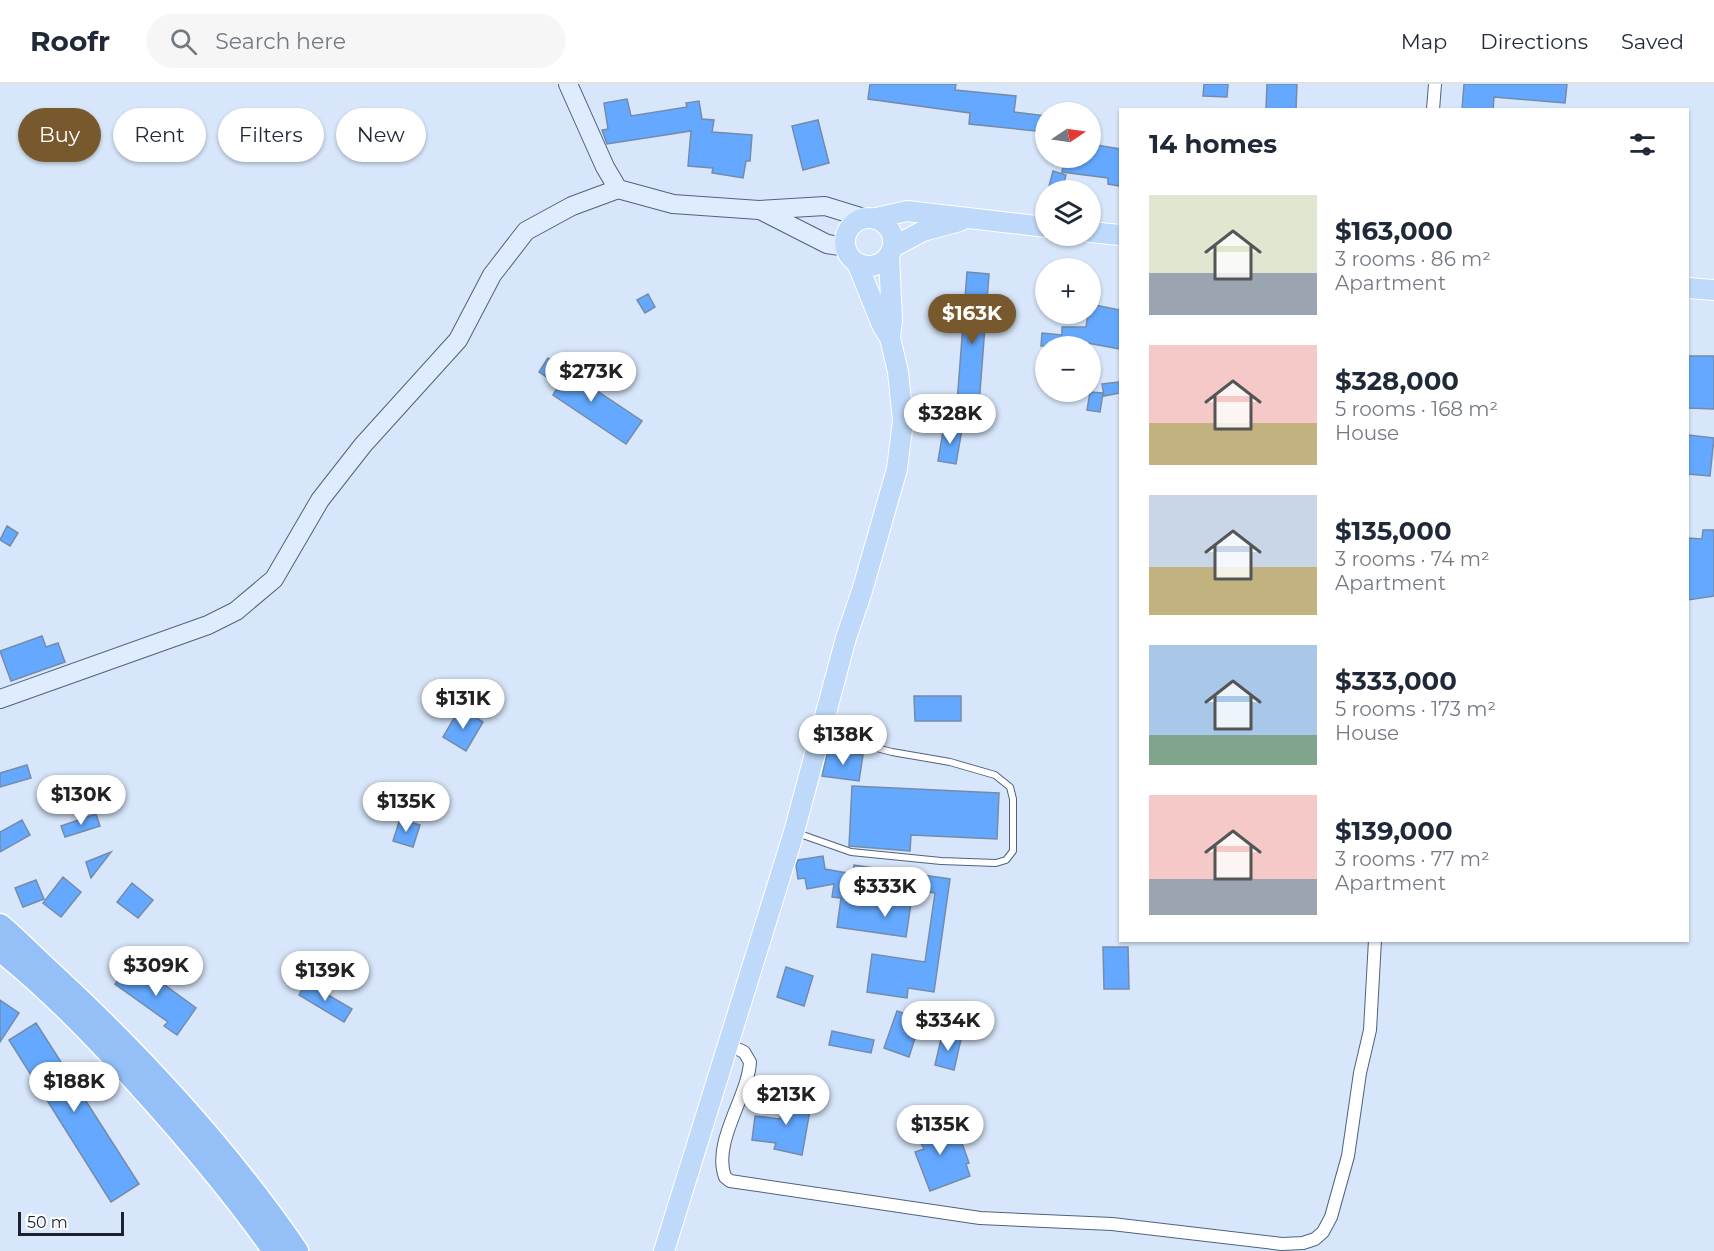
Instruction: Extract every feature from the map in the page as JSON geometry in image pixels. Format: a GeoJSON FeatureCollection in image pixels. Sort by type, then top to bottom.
{"type":"FeatureCollection","features":[{"type":"Feature","properties":{"kind":"highway"},"geometry":{"type":"LineString","coordinates":[[0,925],[101,1018],[186,1108],[226,1154],[297,1251]]}},
{"type":"Feature","properties":{"kind":"highway"},"geometry":{"type":"LineString","coordinates":[[0,950],[65,1008],[150,1098],[212,1170],[274,1251]]}},
{"type":"Feature","properties":{"kind":"main road"},"geometry":{"type":"LineString","coordinates":[[568,84],[605,167],[618,189]]}},
{"type":"Feature","properties":{"kind":"main road"},"geometry":{"type":"LineString","coordinates":[[0,699],[208,625],[236,611],[256,596],[274,579],[320,500],[363,445],[458,340],[492,275],[526,231],[572,206],[618,189],[673,204],[759,210],[825,206],[870,218],[889,228],[892,320],[890,338],[903,401],[897,469],[846,638],[794,832],[664,1251]]}},
{"type":"Feature","properties":{"kind":"main road"},"geometry":{"type":"LineString","coordinates":[[759,210],[851,255],[865,266],[883,262],[891,251],[923,231],[968,220]]}},
{"type":"Feature","properties":{"kind":"main road"},"geometry":{"type":"LineString","coordinates":[[890,338],[851,255],[845,237],[849,228],[870,218],[907,211],[936,213],[968,220],[1035,226]]}},
{"type":"Feature","properties":{"kind":"main road"},"geometry":{"type":"LineString","coordinates":[[1101,233],[1119,235]]}},
{"type":"Feature","properties":{"kind":"main road"},"geometry":{"type":"LineString","coordinates":[[1689,288],[1714,290]]}},
{"type":"Feature","properties":{"kind":"street"},"geometry":{"type":"LineString","coordinates":[[1433,108],[1435,84]]}},
{"type":"Feature","properties":{"kind":"street"},"geometry":{"type":"LineString","coordinates":[[729,1045],[744,1052],[750,1062],[725,1144],[722,1165],[725,1177],[730,1181],[980,1218],[1112,1224],[1282,1244],[1303,1243],[1323,1232],[1331,1217],[1348,1156],[1360,1073],[1370,1030],[1375,942]]}},
{"type":"Feature","properties":{"kind":"lane"},"geometry":{"type":"LineString","coordinates":[[794,832],[851,852],[941,861],[996,863],[1006,860],[1013,851],[1013,799],[1010,787],[995,776],[950,762],[892,752],[820,734]]}},
{"type":"Feature","properties":{"kind":"building"},"geometry":{"type":"Polygon","coordinates":[[[870,84],[956,84],[955,90],[1016,96],[1014,112],[1035,115],[1035,131],[969,124],[970,113],[868,99],[870,84]]]}},
{"type":"Feature","properties":{"kind":"building"},"geometry":{"type":"Polygon","coordinates":[[[1204,84],[1228,84],[1227,97],[1203,96],[1204,84]]]}},
{"type":"Feature","properties":{"kind":"building"},"geometry":{"type":"Polygon","coordinates":[[[1267,84],[1297,84],[1296,108],[1266,108],[1267,84]]]}},
{"type":"Feature","properties":{"kind":"building"},"geometry":{"type":"Polygon","coordinates":[[[1464,84],[1567,84],[1565,103],[1494,97],[1493,108],[1462,108],[1464,84]]]}},
{"type":"Feature","properties":{"kind":"building"},"geometry":{"type":"Polygon","coordinates":[[[627,99],[631,116],[687,107],[686,103],[699,101],[702,119],[714,120],[712,132],[752,135],[750,161],[746,161],[743,178],[712,173],[713,168],[688,166],[691,131],[607,144],[602,130],[608,129],[604,103],[627,99]]]}},
{"type":"Feature","properties":{"kind":"building"},"geometry":{"type":"Polygon","coordinates":[[[818,120],[829,163],[803,170],[792,126],[818,120]]]}},
{"type":"Feature","properties":{"kind":"building"},"geometry":{"type":"Polygon","coordinates":[[[1101,146],[1119,149],[1119,186],[1108,184],[1108,178],[1062,172],[1063,168],[1101,168],[1101,146]]]}},
{"type":"Feature","properties":{"kind":"building"},"geometry":{"type":"Polygon","coordinates":[[[1053,171],[1066,175],[1065,180],[1051,180],[1053,171]]]}},
{"type":"Feature","properties":{"kind":"building"},"geometry":{"type":"Polygon","coordinates":[[[967,272],[989,274],[978,418],[956,416],[967,272]]]}},
{"type":"Feature","properties":{"kind":"building"},"geometry":{"type":"Polygon","coordinates":[[[648,294],[655,307],[645,313],[637,300],[648,294]]]}},
{"type":"Feature","properties":{"kind":"building"},"geometry":{"type":"Polygon","coordinates":[[[1101,306],[1119,310],[1119,349],[1101,346],[1101,336],[1042,336],[1042,333],[1062,335],[1062,327],[1086,327],[1086,324],[1101,324],[1101,306]]]}},
{"type":"Feature","properties":{"kind":"building"},"geometry":{"type":"Polygon","coordinates":[[[1689,356],[1714,356],[1714,409],[1689,408],[1689,356]]]}},
{"type":"Feature","properties":{"kind":"building"},"geometry":{"type":"Polygon","coordinates":[[[548,358],[642,421],[626,444],[553,395],[559,385],[539,372],[548,358]]]}},
{"type":"Feature","properties":{"kind":"building"},"geometry":{"type":"Polygon","coordinates":[[[1119,382],[1119,393],[1104,396],[1102,384],[1119,382]]]}},
{"type":"Feature","properties":{"kind":"building"},"geometry":{"type":"Polygon","coordinates":[[[1101,393],[1103,393],[1100,412],[1087,410],[1088,402],[1101,402],[1101,393]]]}},
{"type":"Feature","properties":{"kind":"building"},"geometry":{"type":"Polygon","coordinates":[[[944,426],[962,429],[956,464],[938,461],[944,426]]]}},
{"type":"Feature","properties":{"kind":"building"},"geometry":{"type":"Polygon","coordinates":[[[1689,435],[1714,438],[1710,476],[1689,474],[1689,435]]]}},
{"type":"Feature","properties":{"kind":"building"},"geometry":{"type":"Polygon","coordinates":[[[7,526],[18,533],[10,546],[0,540],[7,526]]]}},
{"type":"Feature","properties":{"kind":"building"},"geometry":{"type":"Polygon","coordinates":[[[1703,530],[1714,530],[1714,596],[1689,600],[1689,538],[1702,539],[1703,530]]]}},
{"type":"Feature","properties":{"kind":"building"},"geometry":{"type":"Polygon","coordinates":[[[42,636],[46,647],[58,643],[65,662],[11,681],[0,651],[42,636]]]}},
{"type":"Feature","properties":{"kind":"building"},"geometry":{"type":"Polygon","coordinates":[[[914,696],[961,696],[961,721],[915,721],[914,696]]]}},
{"type":"Feature","properties":{"kind":"building"},"geometry":{"type":"Polygon","coordinates":[[[460,708],[483,722],[466,751],[443,737],[460,708]]]}},
{"type":"Feature","properties":{"kind":"building"},"geometry":{"type":"Polygon","coordinates":[[[828,750],[863,755],[859,781],[822,776],[828,750]]]}},
{"type":"Feature","properties":{"kind":"building"},"geometry":{"type":"Polygon","coordinates":[[[27,765],[31,778],[0,787],[0,773],[27,765]]]}},
{"type":"Feature","properties":{"kind":"building"},"geometry":{"type":"Polygon","coordinates":[[[852,786],[999,793],[997,839],[911,835],[910,851],[849,846],[852,786]]]}},
{"type":"Feature","properties":{"kind":"building"},"geometry":{"type":"Polygon","coordinates":[[[96,814],[100,826],[65,837],[61,826],[96,814]]]}},
{"type":"Feature","properties":{"kind":"building"},"geometry":{"type":"Polygon","coordinates":[[[400,819],[420,825],[413,847],[393,841],[400,819]]]}},
{"type":"Feature","properties":{"kind":"building"},"geometry":{"type":"Polygon","coordinates":[[[22,820],[30,835],[0,852],[0,832],[22,820]]]}},
{"type":"Feature","properties":{"kind":"building"},"geometry":{"type":"Polygon","coordinates":[[[111,852],[91,878],[86,862],[111,852]]]}},
{"type":"Feature","properties":{"kind":"building"},"geometry":{"type":"Polygon","coordinates":[[[823,856],[825,869],[853,874],[854,865],[950,879],[934,992],[908,988],[907,998],[867,992],[872,954],[925,962],[935,893],[913,890],[906,937],[837,927],[841,898],[832,897],[834,884],[807,889],[805,878],[798,879],[796,865],[798,860],[823,856]]]}},
{"type":"Feature","properties":{"kind":"building"},"geometry":{"type":"Polygon","coordinates":[[[63,877],[81,892],[61,917],[43,903],[63,877]]]}},
{"type":"Feature","properties":{"kind":"building"},"geometry":{"type":"Polygon","coordinates":[[[36,880],[44,899],[23,907],[15,888],[36,880]]]}},
{"type":"Feature","properties":{"kind":"building"},"geometry":{"type":"Polygon","coordinates":[[[132,883],[153,900],[138,918],[117,902],[132,883]]]}},
{"type":"Feature","properties":{"kind":"building"},"geometry":{"type":"Polygon","coordinates":[[[1103,947],[1128,947],[1129,989],[1104,989],[1103,947]]]}},
{"type":"Feature","properties":{"kind":"building"},"geometry":{"type":"Polygon","coordinates":[[[132,961],[196,1008],[177,1035],[164,1026],[168,1022],[115,984],[132,961]]]}},
{"type":"Feature","properties":{"kind":"building"},"geometry":{"type":"Polygon","coordinates":[[[786,967],[813,976],[804,1006],[777,997],[786,967]]]}},
{"type":"Feature","properties":{"kind":"building"},"geometry":{"type":"Polygon","coordinates":[[[306,982],[352,1009],[344,1022],[299,995],[306,982]]]}},
{"type":"Feature","properties":{"kind":"building"},"geometry":{"type":"Polygon","coordinates":[[[0,1000],[19,1013],[0,1042],[0,1000]]]}},
{"type":"Feature","properties":{"kind":"building"},"geometry":{"type":"Polygon","coordinates":[[[897,1011],[921,1019],[909,1057],[884,1048],[897,1011]]]}},
{"type":"Feature","properties":{"kind":"building"},"geometry":{"type":"Polygon","coordinates":[[[36,1023],[139,1184],[111,1202],[9,1040],[36,1023]]]}},
{"type":"Feature","properties":{"kind":"building"},"geometry":{"type":"Polygon","coordinates":[[[832,1031],[874,1040],[871,1053],[829,1045],[832,1031]]]}},
{"type":"Feature","properties":{"kind":"building"},"geometry":{"type":"Polygon","coordinates":[[[942,1035],[961,1039],[954,1070],[935,1065],[942,1035]]]}},
{"type":"Feature","properties":{"kind":"building"},"geometry":{"type":"Polygon","coordinates":[[[785,1094],[812,1099],[802,1155],[774,1149],[776,1143],[752,1140],[755,1116],[780,1119],[785,1094]]]}},
{"type":"Feature","properties":{"kind":"building"},"geometry":{"type":"Polygon","coordinates":[[[924,1113],[937,1140],[958,1132],[969,1163],[966,1164],[970,1176],[930,1191],[915,1152],[924,1149],[909,1120],[924,1113]]]}}]}
